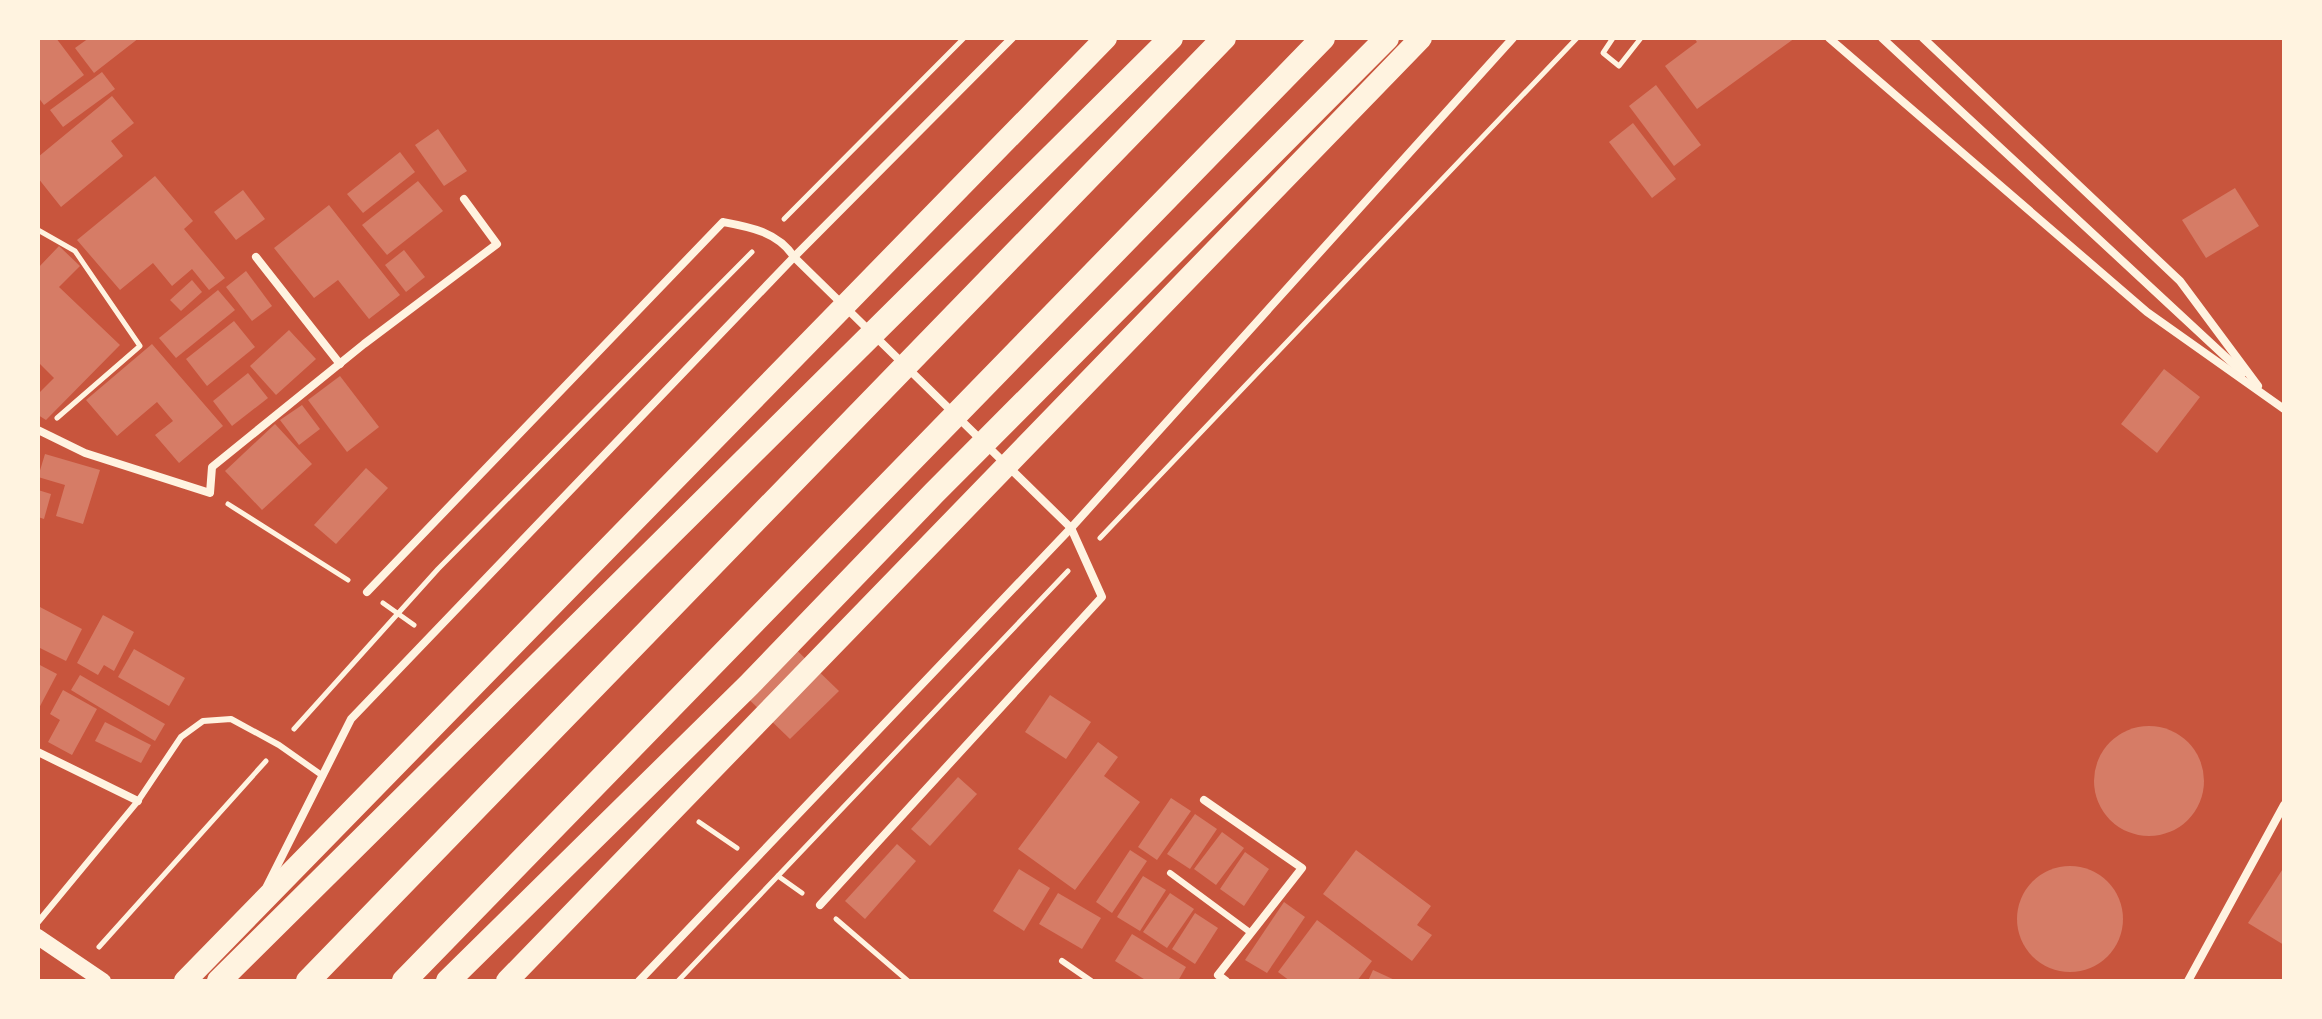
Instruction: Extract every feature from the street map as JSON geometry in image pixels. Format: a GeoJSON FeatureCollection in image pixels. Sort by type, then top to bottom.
{"type":"FeatureCollection","features":[{"type":"Feature","properties":{"kind":"highway"},"geometry":{"type":"LineString","coordinates":[[185,981],[1106,38]]}},
{"type":"Feature","properties":{"kind":"highway"},"geometry":{"type":"LineString","coordinates":[[219,981],[1171,38]]}},
{"type":"Feature","properties":{"kind":"highway"},"geometry":{"type":"LineString","coordinates":[[308,981],[1224,38]]}},
{"type":"Feature","properties":{"kind":"highway"},"geometry":{"type":"LineString","coordinates":[[404,981],[1323,38]]}},
{"type":"Feature","properties":{"kind":"highway"},"geometry":{"type":"LineString","coordinates":[[448,981],[749,685],[955,471],[1387,38]]}},
{"type":"Feature","properties":{"kind":"highway"},"geometry":{"type":"LineString","coordinates":[[507,981],[1421,38]]}},
{"type":"Feature","properties":{"kind":"main road"},"geometry":{"type":"LineString","coordinates":[[38,937],[103,981]]}},
{"type":"Feature","properties":{"kind":"street"},"geometry":{"type":"LineString","coordinates":[[255,911],[351,719],[794,257],[1012,38]]}},
{"type":"Feature","properties":{"kind":"street"},"geometry":{"type":"LineString","coordinates":[[639,981],[1071,528],[1513,38]]}},
{"type":"Feature","properties":{"kind":"street"},"geometry":{"type":"LineString","coordinates":[[1829,38],[2147,312],[2284,409]]}},
{"type":"Feature","properties":{"kind":"street"},"geometry":{"type":"LineString","coordinates":[[1882,38],[2264,393]]}},
{"type":"Feature","properties":{"kind":"street"},"geometry":{"type":"LineString","coordinates":[[1923,38],[2180,281],[2264,393]]}},
{"type":"Feature","properties":{"kind":"street"},"geometry":{"type":"LineString","coordinates":[[40,431],[85,453],[210,493],[212,467],[497,244],[464,199]]}},
{"type":"Feature","properties":{"kind":"street"},"geometry":{"type":"LineString","coordinates":[[367,592],[723,222],[759,229],[788,248],[1071,528],[1102,597],[820,905]]}},
{"type":"Feature","properties":{"kind":"street"},"geometry":{"type":"LineString","coordinates":[[256,257],[340,364]]}},
{"type":"Feature","properties":{"kind":"street"},"geometry":{"type":"LineString","coordinates":[[38,752],[138,801]]}},
{"type":"Feature","properties":{"kind":"street"},"geometry":{"type":"LineString","coordinates":[[1204,800],[1302,868],[1219,979]]}},
{"type":"Feature","properties":{"kind":"street"},"geometry":{"type":"LineString","coordinates":[[2188,981],[2284,805]]}},
{"type":"Feature","properties":{"kind":"lane"},"geometry":{"type":"LineString","coordinates":[[38,922],[138,801],[181,737],[203,721],[231,719],[279,745],[323,776]]}},
{"type":"Feature","properties":{"kind":"lane"},"geometry":{"type":"LineString","coordinates":[[1170,873],[1251,933]]}},
{"type":"Feature","properties":{"kind":"lane"},"geometry":{"type":"LineString","coordinates":[[1062,961],[1091,981]]}},
{"type":"Feature","properties":{"kind":"path"},"geometry":{"type":"LineString","coordinates":[[82,965],[438,569],[964,38]]}},
{"type":"Feature","properties":{"kind":"path"},"geometry":{"type":"LineString","coordinates":[[678,981],[1577,38]]}},
{"type":"Feature","properties":{"kind":"path"},"geometry":{"type":"LineString","coordinates":[[1613,38],[1603,53],[1619,66],[1641,38]]}},
{"type":"Feature","properties":{"kind":"path"},"geometry":{"type":"LineString","coordinates":[[38,230],[75,251],[140,346],[40,431]]}},
{"type":"Feature","properties":{"kind":"path"},"geometry":{"type":"LineString","coordinates":[[210,493],[367,592]]}},
{"type":"Feature","properties":{"kind":"path"},"geometry":{"type":"LineString","coordinates":[[820,905],[908,981]]}},
{"type":"Feature","properties":{"kind":"building"},"geometry":{"type":"Polygon","coordinates":[[[38,38],[56,38],[84,75],[44,105],[38,97],[38,38]]]}},
{"type":"Feature","properties":{"kind":"building"},"geometry":{"type":"Polygon","coordinates":[[[89,38],[139,38],[94,73],[75,48],[89,38]]]}},
{"type":"Feature","properties":{"kind":"building"},"geometry":{"type":"Polygon","coordinates":[[[1694,38],[1795,38],[1697,109],[1665,66],[1697,42],[1694,38]]]}},
{"type":"Feature","properties":{"kind":"building"},"geometry":{"type":"Polygon","coordinates":[[[102,72],[115,89],[63,127],[50,110],[102,72]]]}},
{"type":"Feature","properties":{"kind":"building"},"geometry":{"type":"Polygon","coordinates":[[[1656,85],[1701,145],[1674,166],[1629,106],[1656,85]]]}},
{"type":"Feature","properties":{"kind":"building"},"geometry":{"type":"Polygon","coordinates":[[[112,96],[134,123],[111,141],[123,156],[61,207],[38,178],[38,157],[112,96]]]}},
{"type":"Feature","properties":{"kind":"building"},"geometry":{"type":"Polygon","coordinates":[[[1633,123],[1676,179],[1652,198],[1609,142],[1633,123]]]}},
{"type":"Feature","properties":{"kind":"building"},"geometry":{"type":"Polygon","coordinates":[[[438,129],[467,171],[444,186],[415,145],[438,129]]]}},
{"type":"Feature","properties":{"kind":"building"},"geometry":{"type":"Polygon","coordinates":[[[400,152],[415,172],[363,213],[347,194],[400,152]]]}},
{"type":"Feature","properties":{"kind":"building"},"geometry":{"type":"Polygon","coordinates":[[[155,176],[193,221],[184,229],[225,278],[209,290],[192,269],[172,286],[153,263],[120,290],[77,240],[155,176]]]}},
{"type":"Feature","properties":{"kind":"building"},"geometry":{"type":"Polygon","coordinates":[[[418,181],[443,211],[387,255],[362,225],[418,181]]]}},
{"type":"Feature","properties":{"kind":"building"},"geometry":{"type":"Polygon","coordinates":[[[2235,188],[2259,226],[2206,258],[2182,220],[2235,188]]]}},
{"type":"Feature","properties":{"kind":"building"},"geometry":{"type":"Polygon","coordinates":[[[243,190],[265,219],[236,240],[214,212],[243,190]]]}},
{"type":"Feature","properties":{"kind":"building"},"geometry":{"type":"Polygon","coordinates":[[[329,205],[400,295],[369,319],[338,280],[314,298],[274,248],[329,205]]]}},
{"type":"Feature","properties":{"kind":"building"},"geometry":{"type":"Polygon","coordinates":[[[59,246],[80,266],[59,287],[120,345],[46,420],[38,415],[38,394],[54,378],[38,362],[38,268],[59,246]]]}},
{"type":"Feature","properties":{"kind":"building"},"geometry":{"type":"Polygon","coordinates":[[[404,250],[425,277],[406,292],[385,265],[404,250]]]}},
{"type":"Feature","properties":{"kind":"building"},"geometry":{"type":"Polygon","coordinates":[[[246,271],[272,306],[252,321],[226,287],[246,271]]]}},
{"type":"Feature","properties":{"kind":"building"},"geometry":{"type":"Polygon","coordinates":[[[192,280],[202,292],[181,311],[170,300],[192,280]]]}},
{"type":"Feature","properties":{"kind":"building"},"geometry":{"type":"Polygon","coordinates":[[[218,290],[235,310],[176,358],[159,338],[218,290]]]}},
{"type":"Feature","properties":{"kind":"building"},"geometry":{"type":"Polygon","coordinates":[[[234,321],[255,347],[207,386],[186,359],[234,321]]]}},
{"type":"Feature","properties":{"kind":"building"},"geometry":{"type":"Polygon","coordinates":[[[289,330],[316,359],[276,395],[250,366],[289,330]]]}},
{"type":"Feature","properties":{"kind":"building"},"geometry":{"type":"Polygon","coordinates":[[[152,344],[223,426],[179,463],[155,435],[173,421],[157,402],[117,436],[86,400],[152,344]]]}},
{"type":"Feature","properties":{"kind":"building"},"geometry":{"type":"Polygon","coordinates":[[[2164,369],[2200,397],[2157,453],[2121,424],[2164,369]]]}},
{"type":"Feature","properties":{"kind":"building"},"geometry":{"type":"Polygon","coordinates":[[[248,373],[268,398],[232,426],[213,401],[248,373]]]}},
{"type":"Feature","properties":{"kind":"building"},"geometry":{"type":"Polygon","coordinates":[[[340,376],[379,427],[347,452],[308,400],[340,376]]]}},
{"type":"Feature","properties":{"kind":"building"},"geometry":{"type":"Polygon","coordinates":[[[302,405],[320,429],[299,445],[280,420],[302,405]]]}},
{"type":"Feature","properties":{"kind":"building"},"geometry":{"type":"Polygon","coordinates":[[[275,424],[312,464],[262,510],[225,471],[275,424]]]}},
{"type":"Feature","properties":{"kind":"building"},"geometry":{"type":"Polygon","coordinates":[[[45,454],[100,470],[83,524],[56,516],[65,485],[38,477],[45,454]]]}},
{"type":"Feature","properties":{"kind":"building"},"geometry":{"type":"Polygon","coordinates":[[[366,468],[388,488],[336,544],[314,525],[366,468]]]}},
{"type":"Feature","properties":{"kind":"building"},"geometry":{"type":"Polygon","coordinates":[[[38,490],[51,494],[44,519],[38,517],[38,490]]]}},
{"type":"Feature","properties":{"kind":"building"},"geometry":{"type":"Polygon","coordinates":[[[38,606],[82,629],[66,661],[38,647],[38,606]]]}},
{"type":"Feature","properties":{"kind":"building"},"geometry":{"type":"Polygon","coordinates":[[[103,615],[134,632],[114,671],[104,665],[98,675],[77,663],[103,615]]]}},
{"type":"Feature","properties":{"kind":"building"},"geometry":{"type":"Polygon","coordinates":[[[783,637],[839,691],[790,739],[735,686],[783,637]]]}},
{"type":"Feature","properties":{"kind":"building"},"geometry":{"type":"Polygon","coordinates":[[[134,649],[185,678],[169,706],[118,677],[134,649]]]}},
{"type":"Feature","properties":{"kind":"building"},"geometry":{"type":"Polygon","coordinates":[[[38,664],[57,674],[38,710],[38,664]]]}},
{"type":"Feature","properties":{"kind":"building"},"geometry":{"type":"Polygon","coordinates":[[[80,675],[165,724],[155,741],[71,690],[80,675]]]}},
{"type":"Feature","properties":{"kind":"building"},"geometry":{"type":"Polygon","coordinates":[[[63,690],[97,709],[72,755],[48,742],[60,720],[50,714],[63,690]]]}},
{"type":"Feature","properties":{"kind":"building"},"geometry":{"type":"Polygon","coordinates":[[[1050,695],[1091,722],[1066,759],[1025,732],[1050,695]]]}},
{"type":"Feature","properties":{"kind":"building"},"geometry":{"type":"Polygon","coordinates":[[[105,722],[151,745],[141,763],[95,741],[105,722]]]}},
{"type":"Feature","properties":{"kind":"building"},"geometry":{"type":"Polygon","coordinates":[[[2149,726],[2170,730],[2188,742],[2200,760],[2204,781],[2200,802],[2188,820],[2170,832],[2149,836],[2128,832],[2110,820],[2098,802],[2094,781],[2098,760],[2110,742],[2128,730],[2149,726]]]}},
{"type":"Feature","properties":{"kind":"building"},"geometry":{"type":"Polygon","coordinates":[[[1098,742],[1118,757],[1104,776],[1140,802],[1075,890],[1018,849],[1098,742]]]}},
{"type":"Feature","properties":{"kind":"building"},"geometry":{"type":"Polygon","coordinates":[[[958,777],[977,794],[930,846],[911,829],[958,777]]]}},
{"type":"Feature","properties":{"kind":"building"},"geometry":{"type":"Polygon","coordinates":[[[1171,798],[1191,811],[1157,860],[1138,847],[1171,798]]]}},
{"type":"Feature","properties":{"kind":"building"},"geometry":{"type":"Polygon","coordinates":[[[1195,814],[1217,829],[1190,869],[1167,854],[1195,814]]]}},
{"type":"Feature","properties":{"kind":"building"},"geometry":{"type":"Polygon","coordinates":[[[1222,832],[1244,848],[1216,885],[1194,869],[1222,832]]]}},
{"type":"Feature","properties":{"kind":"building"},"geometry":{"type":"Polygon","coordinates":[[[897,844],[916,861],[865,919],[845,901],[897,844]]]}},
{"type":"Feature","properties":{"kind":"building"},"geometry":{"type":"Polygon","coordinates":[[[1130,850],[1147,861],[1112,913],[1096,902],[1130,850]]]}},
{"type":"Feature","properties":{"kind":"building"},"geometry":{"type":"Polygon","coordinates":[[[1356,850],[1431,906],[1417,925],[1432,935],[1412,961],[1323,894],[1356,850]]]}},
{"type":"Feature","properties":{"kind":"building"},"geometry":{"type":"Polygon","coordinates":[[[1245,852],[1269,869],[1244,906],[1220,889],[1245,852]]]}},
{"type":"Feature","properties":{"kind":"building"},"geometry":{"type":"Polygon","coordinates":[[[2070,866],[2090,870],[2108,881],[2119,899],[2123,919],[2119,939],[2108,957],[2090,968],[2070,972],[2050,968],[2032,957],[2021,939],[2017,919],[2021,899],[2032,881],[2050,870],[2070,866]]]}},
{"type":"Feature","properties":{"kind":"building"},"geometry":{"type":"Polygon","coordinates":[[[2284,867],[2284,945],[2248,923],[2284,867]]]}},
{"type":"Feature","properties":{"kind":"building"},"geometry":{"type":"Polygon","coordinates":[[[1019,869],[1050,888],[1024,931],[993,911],[1019,869]]]}},
{"type":"Feature","properties":{"kind":"building"},"geometry":{"type":"Polygon","coordinates":[[[1143,876],[1166,890],[1140,931],[1117,917],[1143,876]]]}},
{"type":"Feature","properties":{"kind":"building"},"geometry":{"type":"Polygon","coordinates":[[[1058,893],[1101,918],[1082,949],[1039,924],[1058,893]]]}},
{"type":"Feature","properties":{"kind":"building"},"geometry":{"type":"Polygon","coordinates":[[[1170,893],[1194,909],[1167,948],[1143,932],[1170,893]]]}},
{"type":"Feature","properties":{"kind":"building"},"geometry":{"type":"Polygon","coordinates":[[[1284,902],[1305,917],[1267,973],[1245,960],[1284,902]]]}},
{"type":"Feature","properties":{"kind":"building"},"geometry":{"type":"Polygon","coordinates":[[[1195,913],[1218,928],[1195,964],[1172,949],[1195,913]]]}},
{"type":"Feature","properties":{"kind":"building"},"geometry":{"type":"Polygon","coordinates":[[[1317,920],[1372,961],[1357,981],[1290,981],[1278,972],[1317,920]]]}},
{"type":"Feature","properties":{"kind":"building"},"geometry":{"type":"Polygon","coordinates":[[[1132,934],[1186,967],[1178,981],[1147,981],[1115,961],[1132,934]]]}},
{"type":"Feature","properties":{"kind":"building"},"geometry":{"type":"Polygon","coordinates":[[[1373,970],[1397,981],[1368,981],[1373,970]]]}}]}
